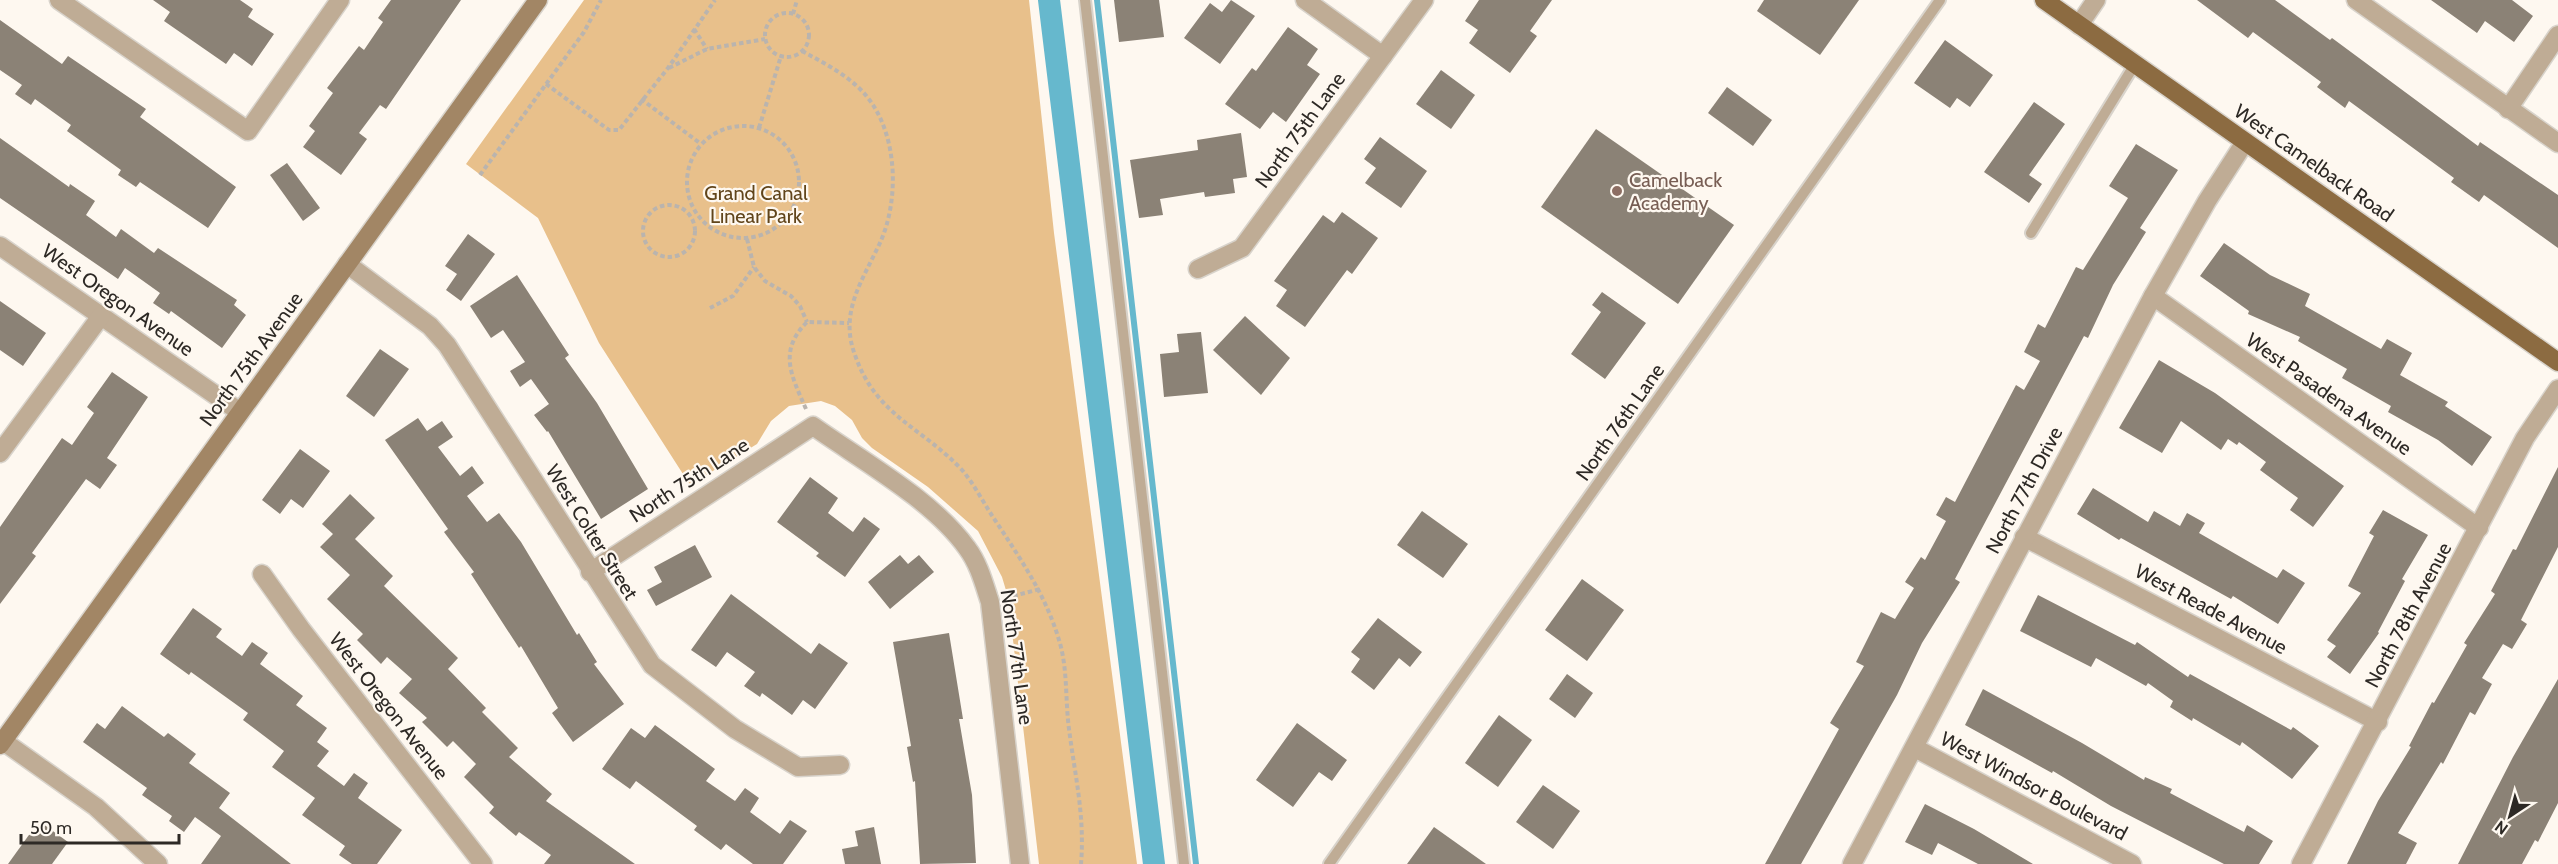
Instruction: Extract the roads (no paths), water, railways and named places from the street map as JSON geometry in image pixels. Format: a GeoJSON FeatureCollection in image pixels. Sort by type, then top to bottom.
{"type":"FeatureCollection","features":[{"type":"Feature","properties":{"kind":"main road","name":"North 75th Avenue"},"geometry":{"type":"LineString","coordinates":[[2,743],[538,0]]}},
{"type":"Feature","properties":{"kind":"main road","name":"West Camelback Road"},"geometry":{"type":"LineString","coordinates":[[2044,0],[2558,362]]}},
{"type":"Feature","properties":{"kind":"street"},"geometry":{"type":"LineString","coordinates":[[59,0],[248,131],[340,0]]}},
{"type":"Feature","properties":{"kind":"street"},"geometry":{"type":"LineString","coordinates":[[1305,0],[1383,56]]}},
{"type":"Feature","properties":{"kind":"street","name":"North 75th Lane"},"geometry":{"type":"LineString","coordinates":[[1198,269],[1242,248],[1424,0]]}},
{"type":"Feature","properties":{"kind":"street"},"geometry":{"type":"LineString","coordinates":[[2079,24],[2096,0]]}},
{"type":"Feature","properties":{"kind":"street"},"geometry":{"type":"LineString","coordinates":[[2356,0],[2558,143]]}},
{"type":"Feature","properties":{"kind":"street"},"geometry":{"type":"LineString","coordinates":[[2508,109],[2558,35]]}},
{"type":"Feature","properties":{"kind":"street","name":"North 77th Drive"},"geometry":{"type":"LineString","coordinates":[[1852,864],[2153,297],[2207,201],[2245,142]]}},
{"type":"Feature","properties":{"kind":"street","name":"West Oregon Avenue"},"geometry":{"type":"LineString","coordinates":[[0,246],[240,412]]}},
{"type":"Feature","properties":{"kind":"street","name":"West Colter Street"},"geometry":{"type":"LineString","coordinates":[[347,264],[430,326],[447,345],[590,572],[652,665],[678,688],[735,729],[798,767],[840,765]]}},
{"type":"Feature","properties":{"kind":"street","name":"West Pasadena Avenue"},"geometry":{"type":"LineString","coordinates":[[2153,297],[2479,528]]}},
{"type":"Feature","properties":{"kind":"street"},"geometry":{"type":"LineString","coordinates":[[0,453],[101,316]]}},
{"type":"Feature","properties":{"kind":"street","name":"North 78th Avenue"},"geometry":{"type":"LineString","coordinates":[[2301,864],[2378,722],[2525,438],[2558,389]]}},
{"type":"Feature","properties":{"kind":"street","name":"North 75th Lane"},"geometry":{"type":"LineString","coordinates":[[590,572],[813,426]]}},
{"type":"Feature","properties":{"kind":"street","name":"North 77th Lane"},"geometry":{"type":"LineString","coordinates":[[813,426],[950,526],[969,549],[981,574],[990,602],[1020,864]]}},
{"type":"Feature","properties":{"kind":"street","name":"West Reade Avenue"},"geometry":{"type":"LineString","coordinates":[[2024,537],[2378,722]]}},
{"type":"Feature","properties":{"kind":"street","name":"West Oregon Avenue"},"geometry":{"type":"LineString","coordinates":[[262,574],[308,638],[483,864]]}},
{"type":"Feature","properties":{"kind":"street"},"geometry":{"type":"LineString","coordinates":[[2,743],[96,807],[158,864]]}},
{"type":"Feature","properties":{"kind":"street","name":"West Windsor Boulevard"},"geometry":{"type":"LineString","coordinates":[[1915,748],[2132,864]]}},
{"type":"Feature","properties":{"kind":"lane"},"geometry":{"type":"LineString","coordinates":[[1085,0],[1184,864]]}},
{"type":"Feature","properties":{"kind":"lane","name":"North 76th Lane"},"geometry":{"type":"LineString","coordinates":[[1329,864],[1940,0]]}},
{"type":"Feature","properties":{"kind":"lane"},"geometry":{"type":"LineString","coordinates":[[2031,233],[2135,64]]}},
{"type":"Feature","properties":{"kind":"waterway"},"geometry":{"type":"LineString","coordinates":[[1049,0],[1154,864]]}},
{"type":"Feature","properties":{"kind":"waterway"},"geometry":{"type":"LineString","coordinates":[[1097,0],[1196,864]]}},
{"type":"Feature","properties":{"kind":"place","name":"Camelback Academy"},"geometry":{"type":"Point","coordinates":[1617,191]}},
{"type":"Feature","properties":{"kind":"park label","name":"Grand Canal Linear Park"},"geometry":{"type":"Point","coordinates":[756,204]}}]}
